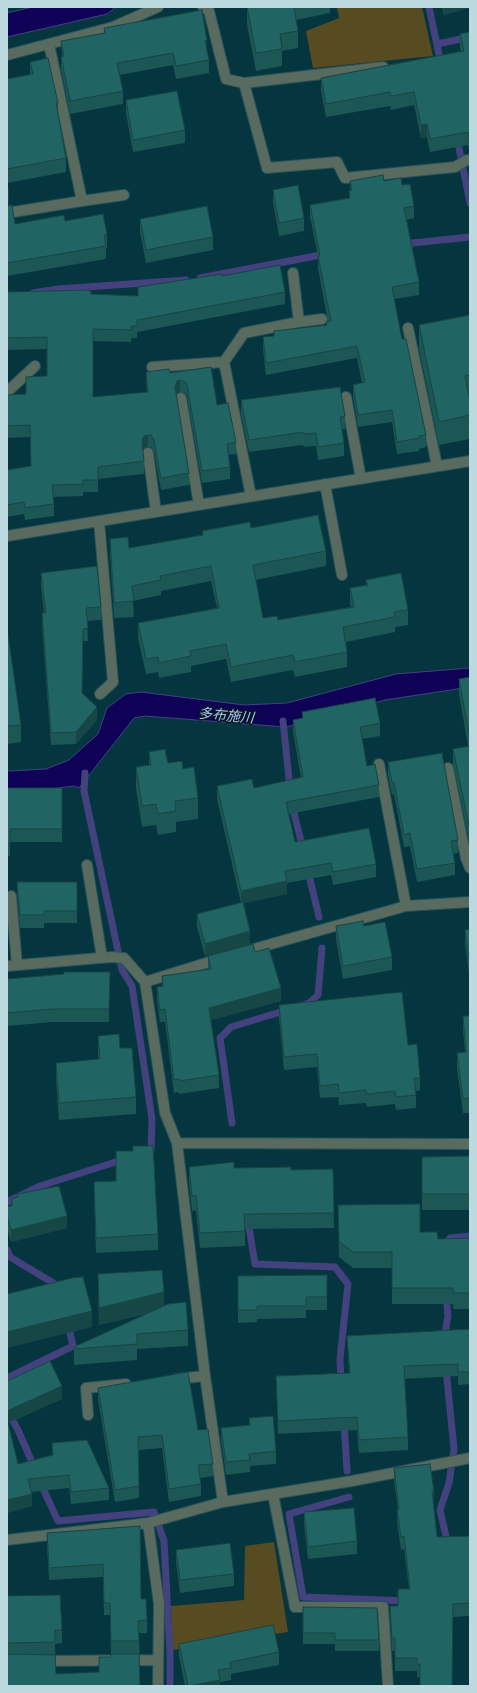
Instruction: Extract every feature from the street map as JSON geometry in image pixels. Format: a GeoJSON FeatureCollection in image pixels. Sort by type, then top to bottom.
{"type":"FeatureCollection","features":[{"type":"Feature","properties":{"kind":"street"},"geometry":{"type":"LineString","coordinates":[[7,55],[113,27],[158,7]]}},
{"type":"Feature","properties":{"kind":"street"},"geometry":{"type":"LineString","coordinates":[[203,7],[209,11],[226,79],[244,83],[395,66]]}},
{"type":"Feature","properties":{"kind":"street"},"geometry":{"type":"LineString","coordinates":[[49,44],[82,201]]}},
{"type":"Feature","properties":{"kind":"street"},"geometry":{"type":"LineString","coordinates":[[244,83],[267,168],[337,162],[345,178],[455,167],[467,160]]}},
{"type":"Feature","properties":{"kind":"street"},"geometry":{"type":"LineString","coordinates":[[7,214],[82,201],[124,196]]}},
{"type":"Feature","properties":{"kind":"street"},"geometry":{"type":"LineString","coordinates":[[293,273],[298,322]]}},
{"type":"Feature","properties":{"kind":"street"},"geometry":{"type":"LineString","coordinates":[[251,496],[224,362],[244,333],[298,322],[322,319]]}},
{"type":"Feature","properties":{"kind":"street"},"geometry":{"type":"LineString","coordinates":[[408,328],[438,466]]}},
{"type":"Feature","properties":{"kind":"street"},"geometry":{"type":"LineString","coordinates":[[152,366],[224,362]]}},
{"type":"Feature","properties":{"kind":"street"},"geometry":{"type":"LineString","coordinates":[[7,392],[35,366]]}},
{"type":"Feature","properties":{"kind":"street"},"geometry":{"type":"LineString","coordinates":[[346,397],[362,478]]}},
{"type":"Feature","properties":{"kind":"street"},"geometry":{"type":"LineString","coordinates":[[182,398],[199,505]]}},
{"type":"Feature","properties":{"kind":"street"},"geometry":{"type":"LineString","coordinates":[[148,453],[156,512]]}},
{"type":"Feature","properties":{"kind":"street"},"geometry":{"type":"LineString","coordinates":[[7,536],[470,461]]}},
{"type":"Feature","properties":{"kind":"street"},"geometry":{"type":"LineString","coordinates":[[325,484],[342,575]]}},
{"type":"Feature","properties":{"kind":"street"},"geometry":{"type":"LineString","coordinates":[[99,521],[113,682],[100,694]]}},
{"type":"Feature","properties":{"kind":"street"},"geometry":{"type":"LineString","coordinates":[[379,764],[406,906]]}},
{"type":"Feature","properties":{"kind":"street"},"geometry":{"type":"LineString","coordinates":[[448,768],[466,858],[470,868]]}},
{"type":"Feature","properties":{"kind":"street"},"geometry":{"type":"LineString","coordinates":[[87,865],[106,958]]}},
{"type":"Feature","properties":{"kind":"street"},"geometry":{"type":"LineString","coordinates":[[11,896],[12,965],[124,958],[145,982],[165,1114],[177,1143],[222,1502]]}},
{"type":"Feature","properties":{"kind":"street"},"geometry":{"type":"LineString","coordinates":[[145,982],[195,966],[406,906],[470,902]]}},
{"type":"Feature","properties":{"kind":"street"},"geometry":{"type":"LineString","coordinates":[[177,1143],[470,1144]]}},
{"type":"Feature","properties":{"kind":"street"},"geometry":{"type":"LineString","coordinates":[[168,1380],[205,1376]]}},
{"type":"Feature","properties":{"kind":"street"},"geometry":{"type":"LineString","coordinates":[[88,1415],[86,1388],[138,1383]]}},
{"type":"Feature","properties":{"kind":"street"},"geometry":{"type":"LineString","coordinates":[[7,1540],[150,1522],[222,1502],[352,1481],[465,1459]]}},
{"type":"Feature","properties":{"kind":"street"},"geometry":{"type":"LineString","coordinates":[[273,1494],[295,1607],[383,1607],[388,1686]]}},
{"type":"Feature","properties":{"kind":"street"},"geometry":{"type":"LineString","coordinates":[[150,1522],[158,1604],[158,1686]]}},
{"type":"Feature","properties":{"kind":"street"},"geometry":{"type":"LineString","coordinates":[[30,1661],[158,1660]]}},
{"type":"Feature","properties":{"kind":"shaded area"},"geometry":{"type":"Polygon","coordinates":[[[337,7],[422,7],[433,56],[313,68],[306,31],[339,18],[337,7]]]}},
{"type":"Feature","properties":{"kind":"shaded area"},"geometry":{"type":"Polygon","coordinates":[[[274,1542],[288,1632],[173,1650],[171,1606],[244,1600],[245,1546],[274,1542]]]}},
{"type":"Feature","properties":{"kind":"water"},"geometry":{"type":"Polygon","coordinates":[[[33,7],[116,7],[107,14],[7,37],[7,13],[33,7]]]}},
{"type":"Feature","properties":{"kind":"water","name":"多布施川"},"geometry":{"type":"Polygon","coordinates":[[[470,668],[470,687],[385,700],[286,727],[145,716],[134,718],[79,788],[74,786],[7,793],[7,770],[46,769],[69,760],[98,734],[107,708],[126,694],[141,692],[244,705],[287,703],[396,674],[470,668]]]}},
{"type":"Feature","properties":{"kind":"building"},"geometry":{"type":"Polygon","coordinates":[[[247,7],[294,7],[298,31],[280,34],[282,49],[256,53],[247,7]]]}},
{"type":"Feature","properties":{"kind":"building"},"geometry":{"type":"Polygon","coordinates":[[[202,10],[207,40],[205,41],[209,60],[176,66],[173,53],[117,63],[123,91],[70,101],[61,57],[64,56],[61,41],[105,33],[104,28],[202,10]]]}},
{"type":"Feature","properties":{"kind":"building"},"geometry":{"type":"Polygon","coordinates":[[[470,32],[470,142],[468,132],[430,139],[427,124],[421,125],[414,92],[391,96],[390,92],[326,104],[321,78],[464,51],[460,34],[470,32]]]}},
{"type":"Feature","properties":{"kind":"building"},"geometry":{"type":"Polygon","coordinates":[[[48,58],[58,103],[56,103],[66,158],[7,169],[7,79],[33,74],[30,62],[48,58]]]}},
{"type":"Feature","properties":{"kind":"building"},"geometry":{"type":"Polygon","coordinates":[[[177,91],[185,130],[133,140],[126,100],[177,91]]]}},
{"type":"Feature","properties":{"kind":"building"},"geometry":{"type":"Polygon","coordinates":[[[383,175],[384,181],[401,178],[402,185],[410,184],[414,206],[404,208],[419,282],[392,287],[402,339],[406,339],[426,435],[419,436],[419,438],[397,442],[392,410],[358,415],[353,385],[365,382],[357,346],[266,363],[263,337],[274,336],[274,331],[327,325],[326,322],[331,321],[318,256],[320,256],[310,205],[350,198],[349,191],[352,190],[350,181],[383,175]]]}},
{"type":"Feature","properties":{"kind":"building"},"geometry":{"type":"Polygon","coordinates":[[[298,185],[304,218],[279,223],[273,190],[298,185]]]}},
{"type":"Feature","properties":{"kind":"building"},"geometry":{"type":"Polygon","coordinates":[[[12,205],[15,224],[64,215],[65,221],[103,214],[107,234],[104,235],[106,246],[7,263],[7,206],[12,205]]]}},
{"type":"Feature","properties":{"kind":"building"},"geometry":{"type":"Polygon","coordinates":[[[207,206],[213,237],[146,250],[140,219],[207,206]]]}},
{"type":"Feature","properties":{"kind":"building"},"geometry":{"type":"Polygon","coordinates":[[[280,265],[285,292],[137,320],[137,326],[131,326],[131,330],[93,329],[93,397],[148,392],[146,372],[169,369],[170,373],[211,367],[217,405],[228,403],[236,442],[227,444],[230,467],[202,471],[187,385],[186,382],[180,380],[177,381],[175,387],[189,473],[161,478],[154,440],[151,435],[148,435],[144,436],[142,441],[144,461],[98,467],[98,480],[83,480],[83,484],[52,485],[54,504],[25,508],[24,502],[7,505],[7,470],[31,466],[30,425],[7,426],[7,395],[26,394],[26,377],[47,376],[47,337],[7,338],[7,292],[90,290],[91,294],[138,296],[138,287],[222,274],[222,276],[280,265]]]}},
{"type":"Feature","properties":{"kind":"building"},"geometry":{"type":"Polygon","coordinates":[[[470,315],[470,375],[465,376],[470,402],[470,415],[439,422],[419,325],[470,315]]]}},
{"type":"Feature","properties":{"kind":"building"},"geometry":{"type":"Polygon","coordinates":[[[340,387],[345,416],[340,417],[344,443],[318,447],[316,433],[304,434],[303,432],[249,440],[241,400],[340,387]]]}},
{"type":"Feature","properties":{"kind":"building"},"geometry":{"type":"Polygon","coordinates":[[[318,515],[326,551],[253,565],[263,618],[277,616],[278,620],[354,607],[350,588],[368,585],[366,580],[401,573],[408,610],[394,612],[395,617],[343,627],[347,652],[295,662],[293,655],[231,667],[226,644],[190,651],[191,656],[159,663],[158,657],[146,659],[138,623],[219,608],[211,566],[160,576],[161,580],[132,586],[134,601],[114,603],[110,539],[128,537],[129,548],[203,535],[202,531],[250,522],[251,528],[318,515]]]}},
{"type":"Feature","properties":{"kind":"building"},"geometry":{"type":"Polygon","coordinates":[[[97,566],[101,607],[86,608],[88,628],[83,629],[82,693],[97,707],[76,732],[51,733],[42,613],[46,613],[41,573],[97,566]]]}},
{"type":"Feature","properties":{"kind":"building"},"geometry":{"type":"Polygon","coordinates":[[[7,627],[21,725],[7,726],[7,627]]]}},
{"type":"Feature","properties":{"kind":"building"},"geometry":{"type":"Polygon","coordinates":[[[470,677],[470,740],[459,679],[470,677]]]}},
{"type":"Feature","properties":{"kind":"building"},"geometry":{"type":"Polygon","coordinates":[[[375,698],[380,723],[360,727],[367,766],[375,764],[379,785],[286,802],[295,842],[369,828],[376,864],[333,872],[331,863],[285,871],[287,881],[241,891],[217,786],[252,779],[254,788],[303,777],[293,720],[303,718],[302,712],[375,698]]]}},
{"type":"Feature","properties":{"kind":"building"},"geometry":{"type":"Polygon","coordinates":[[[470,746],[470,830],[453,749],[470,746]]]}},
{"type":"Feature","properties":{"kind":"building"},"geometry":{"type":"Polygon","coordinates":[[[165,749],[168,763],[182,761],[183,769],[194,767],[198,798],[175,801],[176,811],[158,814],[156,804],[142,806],[136,767],[151,765],[149,752],[165,749]]]}},
{"type":"Feature","properties":{"kind":"building"},"geometry":{"type":"Polygon","coordinates":[[[442,753],[458,840],[451,841],[455,863],[417,869],[410,833],[404,835],[394,782],[392,782],[388,762],[442,753]]]}},
{"type":"Feature","properties":{"kind":"building"},"geometry":{"type":"Polygon","coordinates":[[[7,788],[62,788],[62,829],[10,829],[10,844],[7,844],[7,788]]]}},
{"type":"Feature","properties":{"kind":"building"},"geometry":{"type":"Polygon","coordinates":[[[17,882],[77,882],[77,911],[44,911],[44,915],[20,915],[17,882]]]}},
{"type":"Feature","properties":{"kind":"building"},"geometry":{"type":"Polygon","coordinates":[[[243,902],[250,931],[205,944],[197,914],[243,902]]]}},
{"type":"Feature","properties":{"kind":"building"},"geometry":{"type":"Polygon","coordinates":[[[363,921],[364,926],[385,922],[392,957],[343,966],[336,926],[363,921]]]}},
{"type":"Feature","properties":{"kind":"building"},"geometry":{"type":"Polygon","coordinates":[[[470,929],[470,967],[465,930],[470,929]]]}},
{"type":"Feature","properties":{"kind":"building"},"geometry":{"type":"Polygon","coordinates":[[[253,944],[255,952],[269,948],[281,988],[209,1008],[219,1075],[179,1081],[179,1079],[174,1080],[165,1009],[160,1010],[157,987],[163,986],[162,976],[211,969],[208,956],[253,944]]]}},
{"type":"Feature","properties":{"kind":"building"},"geometry":{"type":"Polygon","coordinates":[[[64,972],[110,972],[109,1009],[52,1009],[7,1013],[7,979],[64,974],[64,972]]]}},
{"type":"Feature","properties":{"kind":"building"},"geometry":{"type":"Polygon","coordinates":[[[402,992],[408,1045],[417,1044],[420,1078],[414,1078],[416,1095],[396,1097],[395,1091],[367,1094],[366,1090],[339,1093],[338,1084],[320,1086],[317,1054],[284,1057],[279,1005],[402,992]]]}},
{"type":"Feature","properties":{"kind":"building"},"geometry":{"type":"Polygon","coordinates":[[[463,1016],[470,1016],[470,1098],[463,1099],[457,1053],[466,1052],[463,1016]]]}},
{"type":"Feature","properties":{"kind":"building"},"geometry":{"type":"Polygon","coordinates":[[[119,1034],[120,1048],[132,1048],[136,1097],[59,1103],[56,1063],[100,1059],[98,1036],[119,1034]]]}},
{"type":"Feature","properties":{"kind":"building"},"geometry":{"type":"Polygon","coordinates":[[[133,1146],[153,1146],[158,1234],[96,1238],[94,1182],[116,1181],[116,1151],[133,1151],[133,1146]]]}},
{"type":"Feature","properties":{"kind":"building"},"geometry":{"type":"Polygon","coordinates":[[[470,1156],[470,1194],[422,1194],[422,1157],[470,1156]]]}},
{"type":"Feature","properties":{"kind":"building"},"geometry":{"type":"Polygon","coordinates":[[[234,1162],[234,1168],[291,1167],[291,1170],[333,1169],[334,1213],[244,1214],[245,1231],[200,1233],[196,1195],[192,1196],[189,1167],[234,1162]]]}},
{"type":"Feature","properties":{"kind":"building"},"geometry":{"type":"Polygon","coordinates":[[[59,1186],[67,1216],[11,1230],[7,1215],[7,1207],[13,1205],[11,1199],[18,1197],[17,1194],[59,1186]]]}},
{"type":"Feature","properties":{"kind":"building"},"geometry":{"type":"Polygon","coordinates":[[[420,1204],[420,1232],[437,1232],[438,1239],[470,1238],[470,1293],[453,1293],[453,1288],[392,1288],[392,1252],[353,1252],[339,1241],[338,1205],[420,1204]]]}},
{"type":"Feature","properties":{"kind":"building"},"geometry":{"type":"Polygon","coordinates":[[[162,1270],[164,1292],[99,1308],[98,1274],[162,1270]]]}},
{"type":"Feature","properties":{"kind":"building"},"geometry":{"type":"Polygon","coordinates":[[[327,1275],[327,1297],[306,1297],[306,1306],[257,1306],[257,1310],[238,1310],[238,1276],[327,1275]]]}},
{"type":"Feature","properties":{"kind":"building"},"geometry":{"type":"Polygon","coordinates":[[[83,1277],[92,1311],[7,1332],[7,1294],[72,1278],[83,1277]]]}},
{"type":"Feature","properties":{"kind":"building"},"geometry":{"type":"Polygon","coordinates":[[[186,1302],[188,1330],[137,1334],[137,1344],[74,1349],[74,1347],[168,1304],[186,1302]]]}},
{"type":"Feature","properties":{"kind":"building"},"geometry":{"type":"Polygon","coordinates":[[[470,1329],[470,1372],[458,1372],[458,1364],[404,1366],[408,1437],[359,1440],[357,1417],[278,1421],[276,1376],[350,1373],[347,1336],[470,1329]]]}},
{"type":"Feature","properties":{"kind":"building"},"geometry":{"type":"Polygon","coordinates":[[[50,1361],[62,1386],[7,1411],[7,1381],[50,1361]]]}},
{"type":"Feature","properties":{"kind":"building"},"geometry":{"type":"Polygon","coordinates":[[[188,1372],[198,1430],[208,1429],[213,1464],[198,1465],[201,1484],[169,1489],[162,1435],[138,1437],[139,1486],[115,1490],[98,1388],[188,1372]]]}},
{"type":"Feature","properties":{"kind":"building"},"geometry":{"type":"Polygon","coordinates":[[[273,1416],[276,1451],[249,1454],[250,1460],[226,1462],[221,1428],[250,1425],[249,1418],[273,1416]]]}},
{"type":"Feature","properties":{"kind":"building"},"geometry":{"type":"Polygon","coordinates":[[[7,1418],[18,1464],[53,1455],[52,1443],[87,1440],[109,1488],[71,1492],[69,1475],[28,1479],[32,1494],[7,1500],[7,1418]]]}},
{"type":"Feature","properties":{"kind":"building"},"geometry":{"type":"Polygon","coordinates":[[[430,1464],[434,1491],[432,1491],[437,1537],[470,1536],[470,1603],[453,1604],[452,1686],[420,1686],[420,1664],[417,1664],[417,1658],[395,1658],[395,1638],[392,1638],[390,1606],[398,1606],[398,1589],[410,1589],[404,1536],[401,1537],[397,1509],[399,1509],[394,1468],[430,1464]]]}},
{"type":"Feature","properties":{"kind":"building"},"geometry":{"type":"Polygon","coordinates":[[[354,1508],[357,1541],[308,1547],[304,1512],[354,1508]]]}},
{"type":"Feature","properties":{"kind":"building"},"geometry":{"type":"Polygon","coordinates":[[[140,1526],[141,1599],[146,1599],[147,1620],[138,1621],[139,1641],[111,1641],[110,1603],[104,1603],[103,1564],[49,1568],[47,1533],[140,1526]]]}},
{"type":"Feature","properties":{"kind":"building"},"geometry":{"type":"Polygon","coordinates":[[[230,1543],[234,1574],[180,1580],[176,1550],[230,1543]]]}},
{"type":"Feature","properties":{"kind":"building"},"geometry":{"type":"Polygon","coordinates":[[[60,1595],[62,1630],[55,1630],[55,1642],[7,1643],[7,1596],[60,1595]]]}},
{"type":"Feature","properties":{"kind":"building"},"geometry":{"type":"Polygon","coordinates":[[[303,1607],[377,1608],[379,1640],[335,1640],[335,1633],[303,1633],[303,1607]]]}},
{"type":"Feature","properties":{"kind":"building"},"geometry":{"type":"Polygon","coordinates":[[[273,1625],[279,1652],[230,1662],[231,1668],[218,1670],[220,1680],[188,1686],[179,1644],[273,1625]]]}},
{"type":"Feature","properties":{"kind":"building"},"geometry":{"type":"Polygon","coordinates":[[[7,1654],[55,1655],[56,1674],[99,1672],[99,1657],[111,1657],[111,1654],[139,1654],[140,1686],[7,1686],[7,1654]]]}},
{"type":"Feature","properties":{"kind":"waterway"},"geometry":{"type":"LineString","coordinates":[[429,7],[441,64]]}},
{"type":"Feature","properties":{"kind":"waterway"},"geometry":{"type":"LineString","coordinates":[[437,44],[470,37]]}},
{"type":"Feature","properties":{"kind":"waterway"},"geometry":{"type":"LineString","coordinates":[[457,138],[470,203]]}},
{"type":"Feature","properties":{"kind":"waterway"},"geometry":{"type":"LineString","coordinates":[[403,244],[470,237]]}},
{"type":"Feature","properties":{"kind":"waterway"},"geometry":{"type":"LineString","coordinates":[[200,278],[326,254]]}},
{"type":"Feature","properties":{"kind":"waterway"},"geometry":{"type":"LineString","coordinates":[[33,293],[58,289],[186,280]]}},
{"type":"Feature","properties":{"kind":"waterway"},"geometry":{"type":"LineString","coordinates":[[283,721],[290,789]]}},
{"type":"Feature","properties":{"kind":"waterway"},"geometry":{"type":"LineString","coordinates":[[85,773],[84,791],[122,970],[132,986],[152,1119],[151,1151],[146,1152]]}},
{"type":"Feature","properties":{"kind":"waterway"},"geometry":{"type":"LineString","coordinates":[[292,805],[303,849]]}},
{"type":"Feature","properties":{"kind":"waterway"},"geometry":{"type":"LineString","coordinates":[[308,871],[319,917]]}},
{"type":"Feature","properties":{"kind":"waterway"},"geometry":{"type":"LineString","coordinates":[[303,1005],[309,1003],[318,995],[322,948]]}},
{"type":"Feature","properties":{"kind":"waterway"},"geometry":{"type":"LineString","coordinates":[[232,1123],[220,1038],[231,1027],[287,1010]]}},
{"type":"Feature","properties":{"kind":"waterway"},"geometry":{"type":"LineString","coordinates":[[7,1202],[40,1186],[125,1159]]}},
{"type":"Feature","properties":{"kind":"waterway"},"geometry":{"type":"LineString","coordinates":[[248,1221],[255,1264],[335,1267],[348,1284],[340,1359],[341,1382]]}},
{"type":"Feature","properties":{"kind":"waterway"},"geometry":{"type":"LineString","coordinates":[[444,1246],[450,1238],[470,1236]]}},
{"type":"Feature","properties":{"kind":"waterway"},"geometry":{"type":"LineString","coordinates":[[7,1250],[10,1257],[60,1287]]}},
{"type":"Feature","properties":{"kind":"waterway"},"geometry":{"type":"LineString","coordinates":[[444,1339],[448,1316],[446,1295]]}},
{"type":"Feature","properties":{"kind":"waterway"},"geometry":{"type":"LineString","coordinates":[[7,1378],[73,1346],[68,1324]]}},
{"type":"Feature","properties":{"kind":"waterway"},"geometry":{"type":"LineString","coordinates":[[446,1369],[454,1449],[449,1483],[440,1510],[448,1545]]}},
{"type":"Feature","properties":{"kind":"waterway"},"geometry":{"type":"LineString","coordinates":[[7,1411],[18,1430],[35,1469]]}},
{"type":"Feature","properties":{"kind":"waterway"},"geometry":{"type":"LineString","coordinates":[[344,1422],[347,1471]]}},
{"type":"Feature","properties":{"kind":"waterway"},"geometry":{"type":"LineString","coordinates":[[40,1482],[58,1521],[154,1512],[164,1541],[170,1653],[170,1686]]}},
{"type":"Feature","properties":{"kind":"waterway"},"geometry":{"type":"LineString","coordinates":[[349,1497],[289,1514],[303,1597],[407,1601]]}}]}
